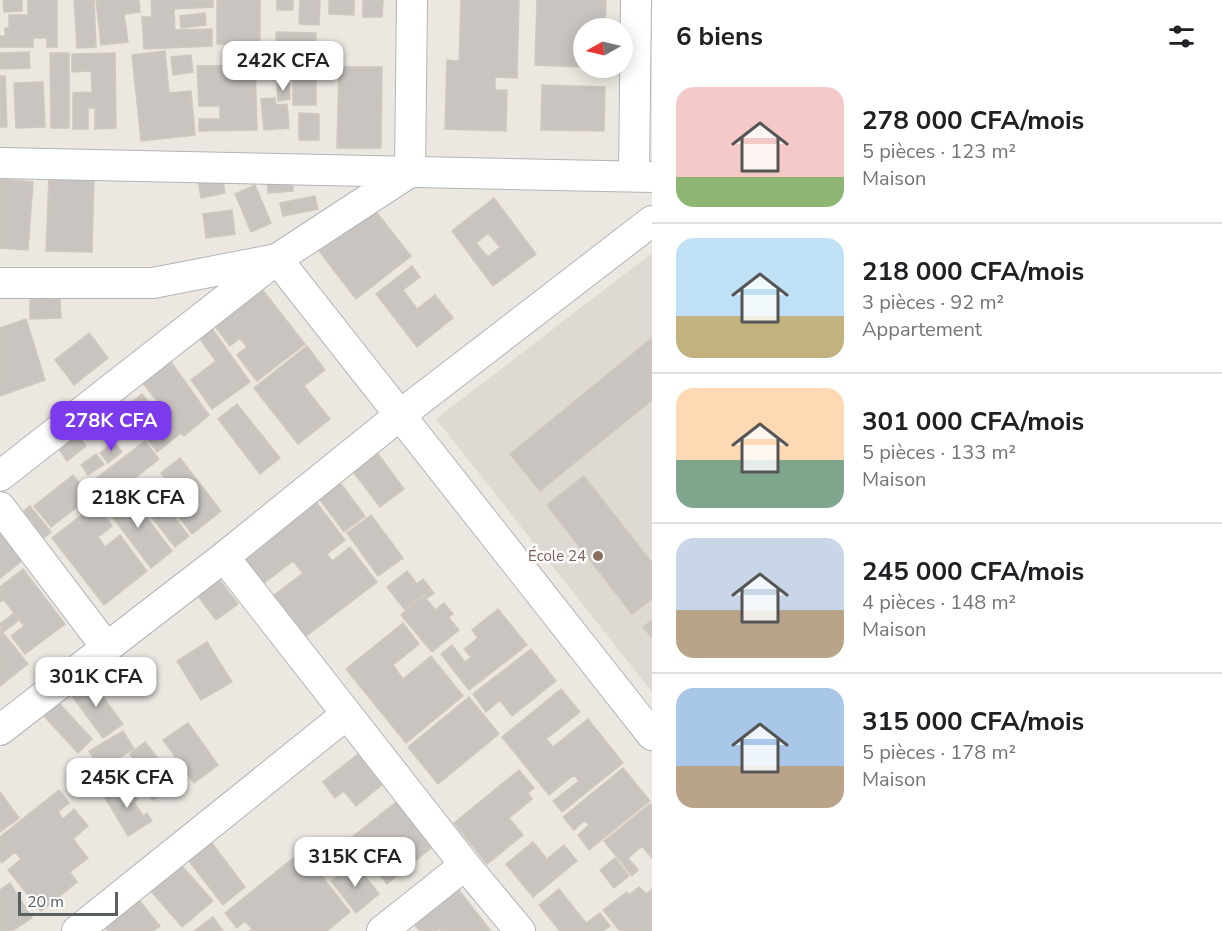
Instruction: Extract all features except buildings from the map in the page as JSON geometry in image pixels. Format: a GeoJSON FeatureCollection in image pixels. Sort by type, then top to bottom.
{"type":"FeatureCollection","features":[{"type":"Feature","properties":{"kind":"street"},"geometry":{"type":"LineString","coordinates":[[410,172],[412,0]]}},
{"type":"Feature","properties":{"kind":"street"},"geometry":{"type":"LineString","coordinates":[[0,163],[643,176],[636,0]]}},
{"type":"Feature","properties":{"kind":"street"},"geometry":{"type":"LineString","coordinates":[[0,476],[277,259],[410,172]]}},
{"type":"Feature","properties":{"kind":"street"},"geometry":{"type":"LineString","coordinates":[[0,730],[224,557],[400,415],[652,221]]}},
{"type":"Feature","properties":{"kind":"street"},"geometry":{"type":"LineString","coordinates":[[0,283],[153,283],[277,259]]}},
{"type":"Feature","properties":{"kind":"street"},"geometry":{"type":"LineString","coordinates":[[277,259],[652,735]]}},
{"type":"Feature","properties":{"kind":"street"},"geometry":{"type":"LineString","coordinates":[[0,507],[107,648]]}},
{"type":"Feature","properties":{"kind":"street"},"geometry":{"type":"LineString","coordinates":[[224,557],[465,865],[520,931]]}},
{"type":"Feature","properties":{"kind":"street"},"geometry":{"type":"LineString","coordinates":[[77,931],[347,714]]}},
{"type":"Feature","properties":{"kind":"street"},"geometry":{"type":"LineString","coordinates":[[382,931],[465,865]]}},
{"type":"Feature","properties":{"kind":"shaded area","name":"École 24"},"geometry":{"type":"Polygon","coordinates":[[[652,253],[652,692],[436,419],[652,253]]]}},
{"type":"Feature","properties":{"kind":"place","name":"École 24"},"geometry":{"type":"Point","coordinates":[598,556]}}]}
